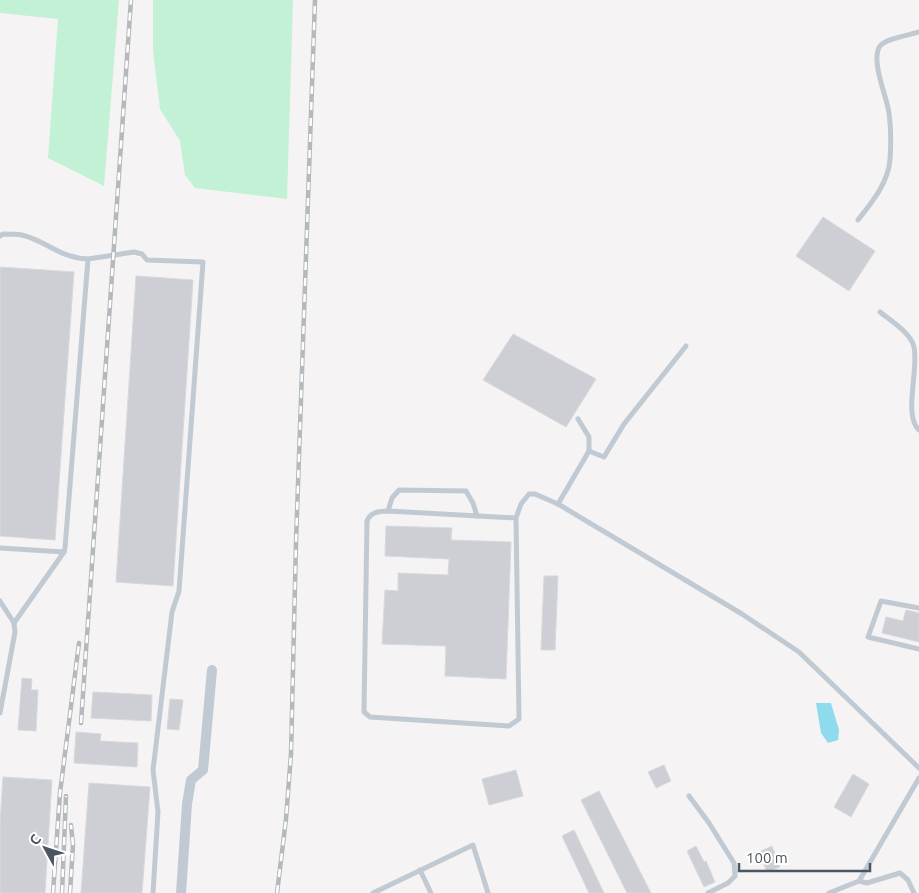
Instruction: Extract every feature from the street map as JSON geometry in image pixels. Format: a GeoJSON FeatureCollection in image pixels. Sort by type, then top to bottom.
{"type":"FeatureCollection","features":[{"type":"Feature","properties":{"kind":"street"},"geometry":{"type":"LineString","coordinates":[[181,893],[187,804],[191,780],[203,770],[212,670]]}},
{"type":"Feature","properties":{"kind":"lane"},"geometry":{"type":"LineString","coordinates":[[858,220],[880,191],[890,161],[890,113],[876,54],[881,45],[919,32]]}},
{"type":"Feature","properties":{"kind":"lane"},"geometry":{"type":"LineString","coordinates":[[0,236],[3,234],[22,235],[76,259],[134,252],[142,254],[147,260],[203,262],[179,591],[172,612],[153,770],[158,812],[153,893]]}},
{"type":"Feature","properties":{"kind":"lane"},"geometry":{"type":"LineString","coordinates":[[14,623],[64,552],[88,259]]}},
{"type":"Feature","properties":{"kind":"lane"},"geometry":{"type":"LineString","coordinates":[[880,312],[908,335],[914,346],[916,375],[911,412],[915,426],[919,430]]}},
{"type":"Feature","properties":{"kind":"lane"},"geometry":{"type":"LineString","coordinates":[[589,451],[604,457],[624,424],[686,346]]}},
{"type":"Feature","properties":{"kind":"lane"},"geometry":{"type":"LineString","coordinates":[[558,504],[589,451],[589,437],[578,419]]}},
{"type":"Feature","properties":{"kind":"lane"},"geometry":{"type":"LineString","coordinates":[[388,512],[392,498],[398,490],[466,490],[477,516]]}},
{"type":"Feature","properties":{"kind":"lane"},"geometry":{"type":"LineString","coordinates":[[516,518],[388,512],[373,513],[367,521],[364,712],[370,717],[509,726],[518,719],[516,518],[521,504],[529,494],[535,494],[558,504],[742,614],[799,652],[919,768]]}},
{"type":"Feature","properties":{"kind":"lane"},"geometry":{"type":"LineString","coordinates":[[0,548],[64,552]]}},
{"type":"Feature","properties":{"kind":"lane"},"geometry":{"type":"LineString","coordinates":[[919,608],[881,601],[868,637],[919,649]]}},
{"type":"Feature","properties":{"kind":"lane"},"geometry":{"type":"LineString","coordinates":[[0,602],[14,623],[15,632],[0,713]]}},
{"type":"Feature","properties":{"kind":"lane"},"geometry":{"type":"LineString","coordinates":[[859,881],[919,778]]}},
{"type":"Feature","properties":{"kind":"lane"},"geometry":{"type":"LineString","coordinates":[[689,796],[734,863],[735,876],[708,893]]}},
{"type":"Feature","properties":{"kind":"lane"},"geometry":{"type":"LineString","coordinates":[[376,892],[473,846],[488,893]]}},
{"type":"Feature","properties":{"kind":"lane"},"geometry":{"type":"LineString","coordinates":[[420,870],[430,893]]}},
{"type":"Feature","properties":{"kind":"lane"},"geometry":{"type":"LineString","coordinates":[[829,893],[859,881],[867,883],[900,873],[908,880],[914,893]]}},
{"type":"Feature","properties":{"kind":"green space"},"geometry":{"type":"Polygon","coordinates":[[[0,0],[119,0],[104,186],[48,158],[58,19],[0,13],[0,0]]]}},
{"type":"Feature","properties":{"kind":"green space"},"geometry":{"type":"Polygon","coordinates":[[[153,0],[293,0],[287,199],[195,188],[185,175],[180,141],[160,109],[153,51],[153,0]]]}},
{"type":"Feature","properties":{"kind":"water"},"geometry":{"type":"Polygon","coordinates":[[[816,703],[831,703],[839,730],[838,740],[828,743],[821,733],[816,703]]]}},
{"type":"Feature","properties":{"kind":"building"},"geometry":{"type":"Polygon","coordinates":[[[823,217],[875,251],[849,291],[796,256],[823,217]]]}},
{"type":"Feature","properties":{"kind":"building"},"geometry":{"type":"Polygon","coordinates":[[[0,267],[74,272],[55,540],[0,536],[0,267]]]}},
{"type":"Feature","properties":{"kind":"building"},"geometry":{"type":"Polygon","coordinates":[[[136,276],[193,280],[173,586],[116,582],[136,276]]]}},
{"type":"Feature","properties":{"kind":"building"},"geometry":{"type":"Polygon","coordinates":[[[513,334],[596,379],[566,427],[483,380],[513,334]]]}},
{"type":"Feature","properties":{"kind":"building"},"geometry":{"type":"Polygon","coordinates":[[[386,526],[452,528],[451,540],[511,542],[506,679],[445,676],[446,646],[382,644],[385,590],[398,591],[398,573],[448,575],[449,559],[385,556],[386,526]]]}},
{"type":"Feature","properties":{"kind":"building"},"geometry":{"type":"Polygon","coordinates":[[[544,576],[558,576],[555,650],[541,650],[544,576]]]}},
{"type":"Feature","properties":{"kind":"building"},"geometry":{"type":"Polygon","coordinates":[[[906,610],[919,613],[919,642],[882,633],[886,617],[903,621],[906,610]]]}},
{"type":"Feature","properties":{"kind":"building"},"geometry":{"type":"Polygon","coordinates":[[[22,678],[32,679],[31,690],[38,690],[36,731],[18,730],[22,678]]]}},
{"type":"Feature","properties":{"kind":"building"},"geometry":{"type":"Polygon","coordinates":[[[93,692],[152,695],[151,721],[91,718],[93,692]]]}},
{"type":"Feature","properties":{"kind":"building"},"geometry":{"type":"Polygon","coordinates":[[[170,699],[183,700],[179,730],[167,729],[170,699]]]}},
{"type":"Feature","properties":{"kind":"building"},"geometry":{"type":"Polygon","coordinates":[[[76,732],[101,734],[100,741],[138,743],[137,767],[74,763],[76,732]]]}},
{"type":"Feature","properties":{"kind":"building"},"geometry":{"type":"Polygon","coordinates":[[[664,765],[671,781],[656,788],[648,772],[664,765]]]}},
{"type":"Feature","properties":{"kind":"building"},"geometry":{"type":"Polygon","coordinates":[[[516,770],[523,796],[489,805],[482,779],[516,770]]]}},
{"type":"Feature","properties":{"kind":"building"},"geometry":{"type":"Polygon","coordinates":[[[853,774],[869,784],[851,817],[834,807],[853,774]]]}},
{"type":"Feature","properties":{"kind":"building"},"geometry":{"type":"Polygon","coordinates":[[[3,777],[52,780],[45,893],[0,893],[0,822],[3,777]]]}},
{"type":"Feature","properties":{"kind":"building"},"geometry":{"type":"Polygon","coordinates":[[[89,783],[150,787],[142,893],[81,893],[89,783]]]}},
{"type":"Feature","properties":{"kind":"building"},"geometry":{"type":"Polygon","coordinates":[[[599,791],[651,893],[627,893],[581,800],[599,791]]]}},
{"type":"Feature","properties":{"kind":"building"},"geometry":{"type":"Polygon","coordinates":[[[574,830],[604,893],[589,893],[562,836],[574,830]]]}},
{"type":"Feature","properties":{"kind":"building"},"geometry":{"type":"Polygon","coordinates":[[[696,846],[704,862],[706,861],[715,882],[704,887],[687,851],[696,846]]]}},
{"type":"Feature","properties":{"kind":"building"},"geometry":{"type":"Polygon","coordinates":[[[772,846],[780,867],[767,872],[759,852],[772,846]]]}},
{"type":"Feature","properties":{"kind":"railway"},"geometry":{"type":"LineString","coordinates":[[81,723],[131,0]]}},
{"type":"Feature","properties":{"kind":"railway"},"geometry":{"type":"LineString","coordinates":[[277,893],[286,819],[291,754],[296,542],[315,0]]}},
{"type":"Feature","properties":{"kind":"railway"},"geometry":{"type":"LineString","coordinates":[[53,893],[60,793],[79,643]]}},
{"type":"Feature","properties":{"kind":"railway"},"geometry":{"type":"LineString","coordinates":[[62,893],[66,796]]}},
{"type":"Feature","properties":{"kind":"railway"},"geometry":{"type":"LineString","coordinates":[[70,893],[73,845],[71,825]]}}]}
